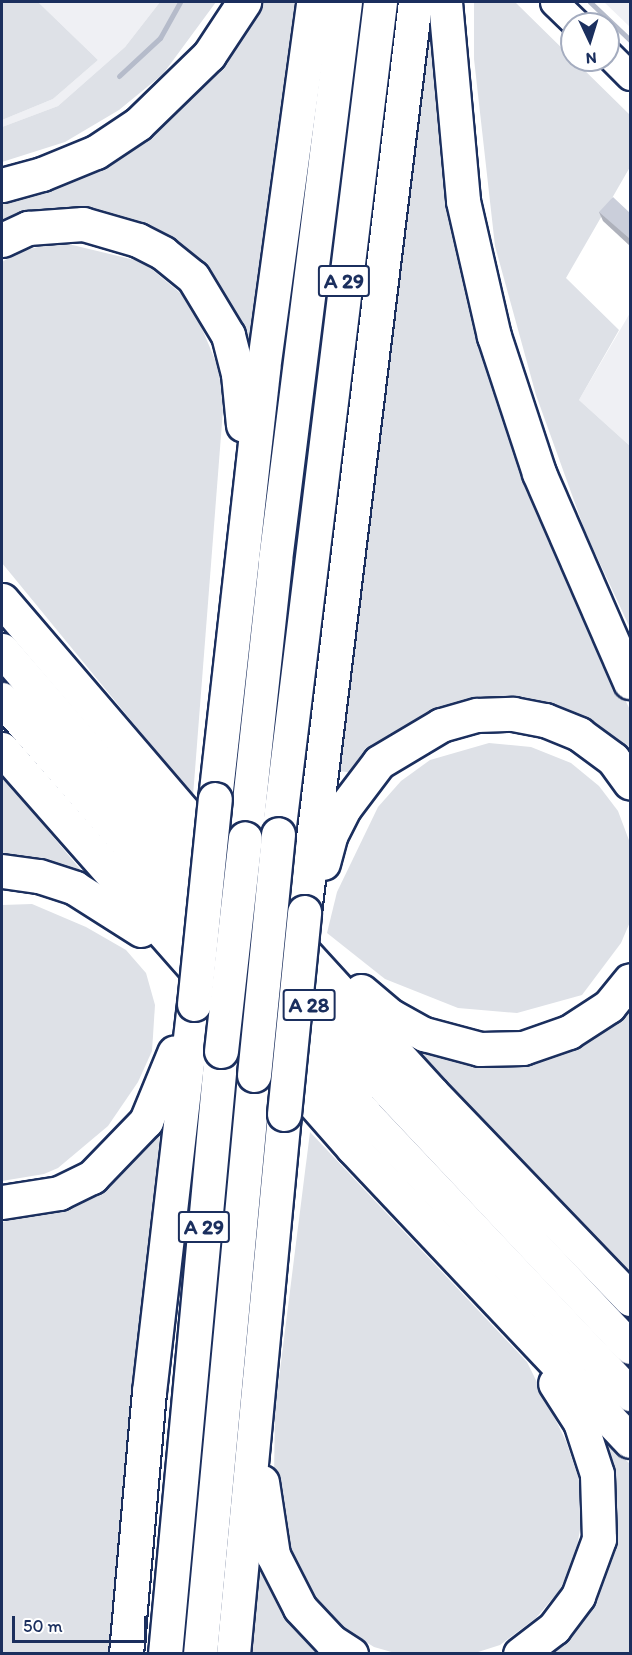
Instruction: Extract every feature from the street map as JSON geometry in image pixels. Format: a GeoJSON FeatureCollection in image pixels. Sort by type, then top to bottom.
{"type":"FeatureCollection","features":[{"type":"Feature","properties":{"kind":"highway"},"geometry":{"type":"LineString","coordinates":[[2,185],[42,174],[96,152],[138,124],[209,55],[244,2]]}},
{"type":"Feature","properties":{"kind":"highway"},"geometry":{"type":"LineString","coordinates":[[126,1653],[149,1392],[194,1004],[240,565],[313,2]]}},
{"type":"Feature","properties":{"kind":"highway","name":"A 29"},"geometry":{"type":"LineString","coordinates":[[165,1653],[221,1051],[276,548],[345,2]]}},
{"type":"Feature","properties":{"kind":"highway","name":"A 29"},"geometry":{"type":"LineString","coordinates":[[200,1653],[278,834],[380,2]]}},
{"type":"Feature","properties":{"kind":"highway"},"geometry":{"type":"LineString","coordinates":[[233,1653],[261,1332],[304,912],[415,2]]}},
{"type":"Feature","properties":{"kind":"highway"},"geometry":{"type":"LineString","coordinates":[[445,2],[463,201],[494,336],[539,473],[630,682]]}},
{"type":"Feature","properties":{"kind":"highway"},"geometry":{"type":"LineString","coordinates":[[2,240],[28,228],[83,224],[138,240],[163,253],[193,277],[228,335],[238,374],[244,416],[234,537],[240,565]]}},
{"type":"Feature","properties":{"kind":"highway"},"geometry":{"type":"LineString","coordinates":[[2,583],[12,597],[9,609],[302,952],[630,1299]]}},
{"type":"Feature","properties":{"kind":"highway","name":"A 28"},"geometry":{"type":"LineString","coordinates":[[2,650],[332,1031],[630,1347]]}},
{"type":"Feature","properties":{"kind":"highway","name":"A 28"},"geometry":{"type":"LineString","coordinates":[[2,699],[371,1120],[630,1394]]}},
{"type":"Feature","properties":{"kind":"highway"},"geometry":{"type":"LineString","coordinates":[[304,912],[330,836],[360,784],[379,762],[441,725],[477,715],[513,714],[545,720],[579,734],[613,759],[630,782]]}},
{"type":"Feature","properties":{"kind":"highway"},"geometry":{"type":"LineString","coordinates":[[2,749],[183,958],[522,1328],[630,1441]]}},
{"type":"Feature","properties":{"kind":"highway"},"geometry":{"type":"LineString","coordinates":[[2,872],[39,876],[75,888],[127,919],[164,953],[183,958]]}},
{"type":"Feature","properties":{"kind":"highway"},"geometry":{"type":"LineString","coordinates":[[302,952],[336,970],[391,1016],[424,1034],[480,1049],[523,1048],[569,1032],[609,1006],[630,980]]}},
{"type":"Feature","properties":{"kind":"highway"},"geometry":{"type":"LineString","coordinates":[[2,1202],[59,1194],[93,1177],[121,1151],[158,1100],[184,1018],[194,1004]]}},
{"type":"Feature","properties":{"kind":"highway"},"geometry":{"type":"LineString","coordinates":[[520,1653],[554,1628],[578,1596],[595,1559],[601,1514],[597,1474],[579,1422],[541,1365],[522,1328]]}},
{"type":"Feature","properties":{"kind":"highway"},"geometry":{"type":"LineString","coordinates":[[261,1332],[269,1370],[262,1463],[263,1508],[273,1555],[300,1608],[331,1641],[351,1653]]}},
{"type":"Feature","properties":{"kind":"shaded area"},"geometry":{"type":"Polygon","coordinates":[[[2,2],[38,2],[98,60],[53,99],[2,120],[2,2]]]}},
{"type":"Feature","properties":{"kind":"shaded area"},"geometry":{"type":"Polygon","coordinates":[[[38,2],[160,2],[125,47],[58,106],[2,127],[2,120],[53,99],[98,60],[38,2]]]}},
{"type":"Feature","properties":{"kind":"shaded area"},"geometry":{"type":"Polygon","coordinates":[[[160,2],[216,2],[163,74],[119,110],[65,142],[2,162],[2,127],[58,106],[125,47],[160,2]]]}},
{"type":"Feature","properties":{"kind":"shaded area"},"geometry":{"type":"Polygon","coordinates":[[[253,2],[295,2],[247,353],[173,250],[2,228],[2,196],[46,184],[253,2]]]}},
{"type":"Feature","properties":{"kind":"shaded area"},"geometry":{"type":"Polygon","coordinates":[[[429,2],[449,171],[594,633],[630,710],[630,763],[513,702],[354,773],[332,770],[429,2]]]}},
{"type":"Feature","properties":{"kind":"shaded area"},"geometry":{"type":"Polygon","coordinates":[[[474,2],[515,2],[560,46],[560,72],[586,72],[630,115],[630,167],[566,278],[619,330],[579,400],[630,446],[630,628],[585,531],[536,395],[495,246],[474,59],[474,2]]]}},
{"type":"Feature","properties":{"kind":"shaded area"},"geometry":{"type":"Polygon","coordinates":[[[604,2],[630,2],[630,27],[620,17],[620,12],[614,12],[604,2]]]}},
{"type":"Feature","properties":{"kind":"shaded area"},"geometry":{"type":"Polygon","coordinates":[[[60,242],[143,262],[191,302],[225,384],[193,796],[2,563],[2,262],[21,251],[60,242]]]}},
{"type":"Feature","properties":{"kind":"shaded area"},"geometry":{"type":"Polygon","coordinates":[[[630,313],[630,446],[579,400],[630,313]]]}},
{"type":"Feature","properties":{"kind":"shaded area"},"geometry":{"type":"Polygon","coordinates":[[[489,743],[531,747],[571,763],[599,786],[618,811],[630,843],[630,922],[621,943],[582,995],[517,1013],[458,1008],[385,979],[327,933],[337,892],[378,807],[401,781],[430,760],[489,743]]]}},
{"type":"Feature","properties":{"kind":"shaded area"},"geometry":{"type":"Polygon","coordinates":[[[2,776],[86,876],[2,862],[2,776]]]}},
{"type":"Feature","properties":{"kind":"shaded area"},"geometry":{"type":"Polygon","coordinates":[[[32,904],[86,927],[126,950],[146,973],[155,1005],[152,1051],[138,1082],[108,1126],[58,1168],[44,1174],[2,1181],[2,905],[32,904]]]}},
{"type":"Feature","properties":{"kind":"shaded area"},"geometry":{"type":"Polygon","coordinates":[[[630,999],[630,1279],[439,1077],[408,1039],[451,1056],[630,999]]]}},
{"type":"Feature","properties":{"kind":"shaded area"},"geometry":{"type":"Polygon","coordinates":[[[161,1124],[113,1653],[2,1653],[2,1222],[69,1208],[115,1174],[161,1124]]]}},
{"type":"Feature","properties":{"kind":"shaded area"},"geometry":{"type":"Polygon","coordinates":[[[310,1132],[527,1362],[566,1441],[579,1480],[581,1524],[575,1558],[559,1591],[536,1618],[500,1645],[475,1653],[395,1653],[374,1647],[336,1623],[319,1604],[304,1585],[284,1538],[274,1478],[275,1410],[310,1132]]]}},
{"type":"Feature","properties":{"kind":"shaded area"},"geometry":{"type":"Polygon","coordinates":[[[590,1425],[630,1464],[630,1653],[534,1654],[584,1609],[590,1425]]]}},
{"type":"Feature","properties":{"kind":"shaded area"},"geometry":{"type":"Polygon","coordinates":[[[255,1541],[334,1653],[246,1654],[255,1541]]]}},
{"type":"Feature","properties":{"kind":"building"},"geometry":{"type":"Polygon","coordinates":[[[613,197],[630,213],[630,239],[599,212],[613,197]]]}},
{"type":"Feature","properties":{"kind":"waterway"},"geometry":{"type":"LineString","coordinates":[[119,76],[160,38],[180,2]]}},
{"type":"Feature","properties":{"kind":"waterway"},"geometry":{"type":"LineString","coordinates":[[590,2],[630,40]]}}]}
